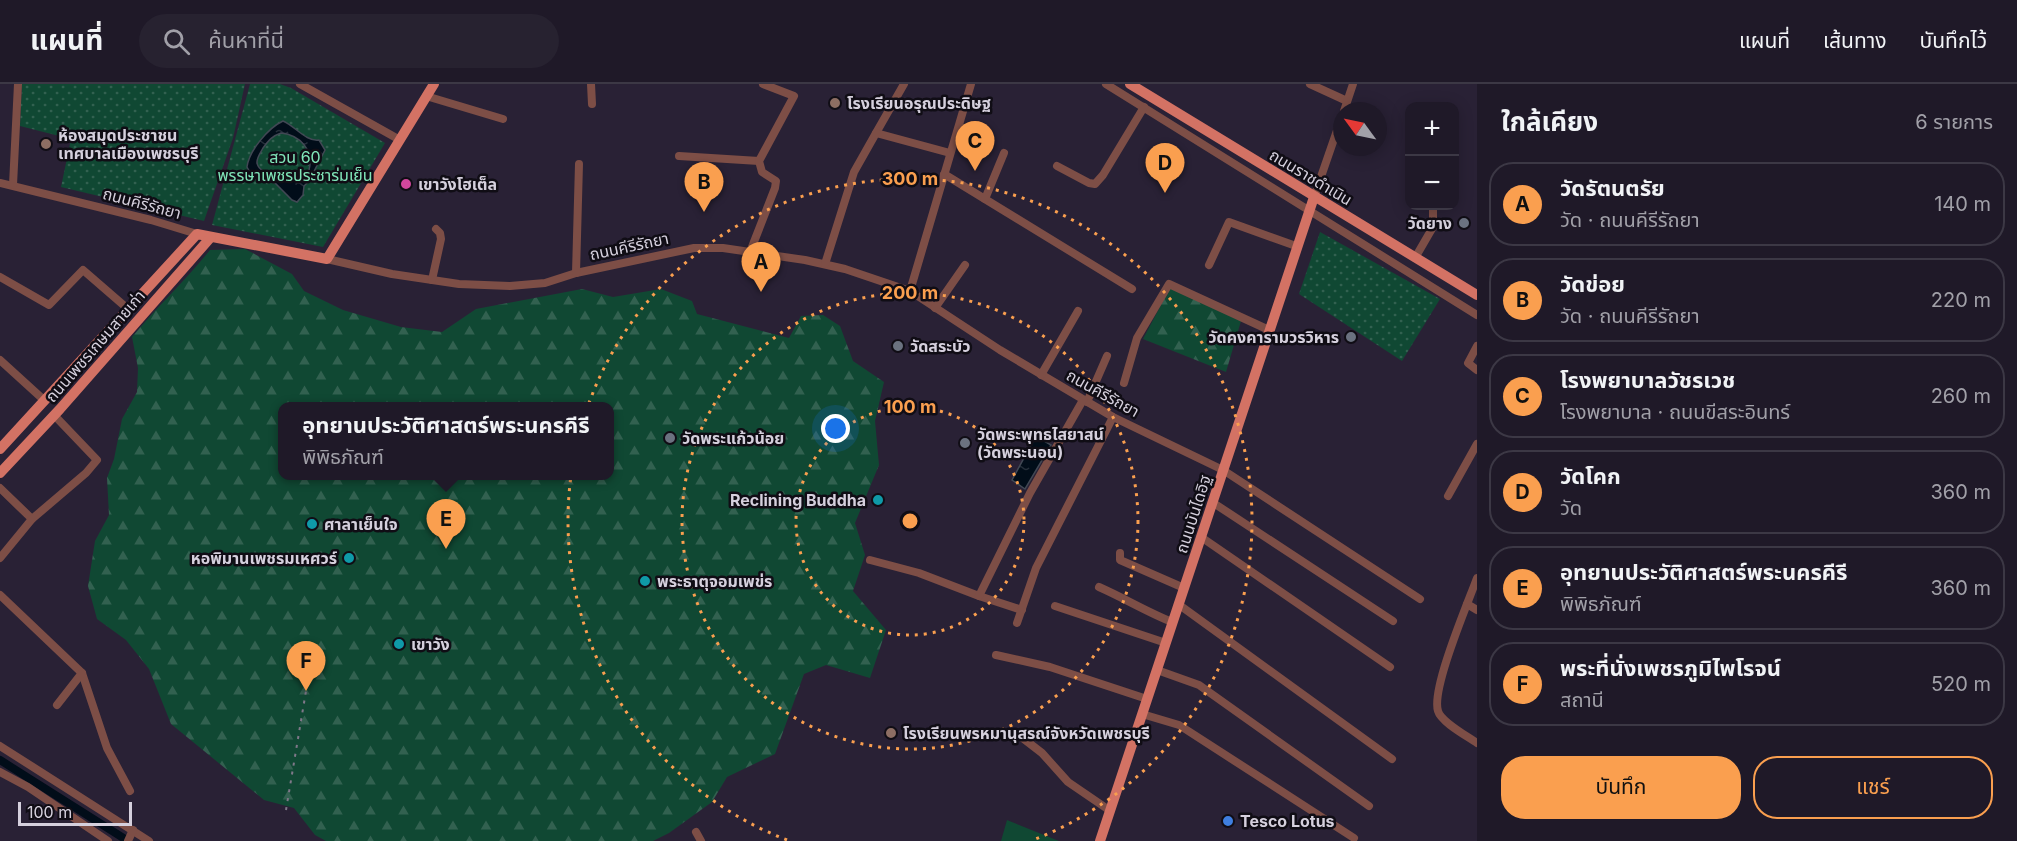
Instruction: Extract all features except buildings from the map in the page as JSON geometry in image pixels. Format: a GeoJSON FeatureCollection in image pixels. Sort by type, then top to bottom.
{"type":"FeatureCollection","features":[{"type":"Feature","properties":{"kind":"main road"},"geometry":{"type":"LineString","coordinates":[[327,259],[434,84]]}},
{"type":"Feature","properties":{"kind":"main road","name":"ถนนราชดำเนิน"},"geometry":{"type":"LineString","coordinates":[[1130,84],[1477,296]]}},
{"type":"Feature","properties":{"kind":"main road","name":"ถนนบันไดอิฐ"},"geometry":{"type":"LineString","coordinates":[[1100,841],[1314,196]]}},
{"type":"Feature","properties":{"kind":"main road","name":"ถนนคีรีรัถยา"},"geometry":{"type":"LineString","coordinates":[[197,234],[327,259]]}},
{"type":"Feature","properties":{"kind":"main road","name":"ถนนเพชรเกษมสายเก่า"},"geometry":{"type":"LineString","coordinates":[[0,449],[197,234]]}},
{"type":"Feature","properties":{"kind":"main road","name":"ถนนเพชรเกษมสายเก่า"},"geometry":{"type":"LineString","coordinates":[[0,473],[210,237]]}},
{"type":"Feature","properties":{"kind":"street"},"geometry":{"type":"LineString","coordinates":[[13,185],[18,84]]}},
{"type":"Feature","properties":{"kind":"street"},"geometry":{"type":"LineString","coordinates":[[300,84],[400,140]]}},
{"type":"Feature","properties":{"kind":"street"},"geometry":{"type":"LineString","coordinates":[[591,84],[592,104]]}},
{"type":"Feature","properties":{"kind":"street"},"geometry":{"type":"LineString","coordinates":[[825,264],[854,172],[904,84]]}},
{"type":"Feature","properties":{"kind":"street"},"geometry":{"type":"LineString","coordinates":[[910,291],[971,84]]}},
{"type":"Feature","properties":{"kind":"street"},"geometry":{"type":"LineString","coordinates":[[1106,84],[1477,315]]}},
{"type":"Feature","properties":{"kind":"street"},"geometry":{"type":"LineString","coordinates":[[1310,84],[1347,100],[1353,84]]}},
{"type":"Feature","properties":{"kind":"street"},"geometry":{"type":"LineString","coordinates":[[750,252],[776,181],[762,172],[759,160],[794,96],[767,85]]}},
{"type":"Feature","properties":{"kind":"street"},"geometry":{"type":"LineString","coordinates":[[426,96],[503,119]]}},
{"type":"Feature","properties":{"kind":"street"},"geometry":{"type":"LineString","coordinates":[[1057,166],[1089,183],[1097,183],[1144,107]]}},
{"type":"Feature","properties":{"kind":"street"},"geometry":{"type":"LineString","coordinates":[[876,133],[950,153]]}},
{"type":"Feature","properties":{"kind":"street"},"geometry":{"type":"LineString","coordinates":[[1314,196],[1333,142]]}},
{"type":"Feature","properties":{"kind":"street"},"geometry":{"type":"LineString","coordinates":[[985,199],[1004,153]]}},
{"type":"Feature","properties":{"kind":"street"},"geometry":{"type":"LineString","coordinates":[[679,156],[759,160]]}},
{"type":"Feature","properties":{"kind":"street"},"geometry":{"type":"LineString","coordinates":[[576,273],[579,164]]}},
{"type":"Feature","properties":{"kind":"street"},"geometry":{"type":"LineString","coordinates":[[944,174],[1132,289]]}},
{"type":"Feature","properties":{"kind":"street","name":"ถนนคีรีรัถยา"},"geometry":{"type":"LineString","coordinates":[[0,183],[151,220],[197,234]]}},
{"type":"Feature","properties":{"kind":"street"},"geometry":{"type":"LineString","coordinates":[[1408,272],[1433,227],[1433,210]]}},
{"type":"Feature","properties":{"kind":"street"},"geometry":{"type":"LineString","coordinates":[[1209,265],[1229,222],[1296,246]]}},
{"type":"Feature","properties":{"kind":"street"},"geometry":{"type":"LineString","coordinates":[[432,280],[441,239],[436,229]]}},
{"type":"Feature","properties":{"kind":"street","name":"ถนนคีรีรัถยา"},"geometry":{"type":"LineString","coordinates":[[327,259],[392,274],[459,284],[510,286],[545,283],[576,273],[694,248],[723,248],[845,269],[910,291],[1085,401],[1223,470],[1420,599]]}},
{"type":"Feature","properties":{"kind":"street"},"geometry":{"type":"LineString","coordinates":[[935,308],[966,265]]}},
{"type":"Feature","properties":{"kind":"street"},"geometry":{"type":"LineString","coordinates":[[0,277],[49,305],[83,270],[128,309]]}},
{"type":"Feature","properties":{"kind":"street"},"geometry":{"type":"LineString","coordinates":[[1124,383],[1137,338],[1169,284],[1269,330]]}},
{"type":"Feature","properties":{"kind":"street"},"geometry":{"type":"LineString","coordinates":[[1041,375],[1078,311]]}},
{"type":"Feature","properties":{"kind":"street"},"geometry":{"type":"LineString","coordinates":[[1477,346],[1467,363],[1477,370]]}},
{"type":"Feature","properties":{"kind":"street"},"geometry":{"type":"LineString","coordinates":[[979,596],[1030,493],[1085,401],[1107,356]]}},
{"type":"Feature","properties":{"kind":"street"},"geometry":{"type":"LineString","coordinates":[[0,360],[45,401]]}},
{"type":"Feature","properties":{"kind":"street"},"geometry":{"type":"LineString","coordinates":[[0,558],[32,519],[86,473],[97,460],[54,415]]}},
{"type":"Feature","properties":{"kind":"street"},"geometry":{"type":"LineString","coordinates":[[1017,623],[1036,568],[1113,417]]}},
{"type":"Feature","properties":{"kind":"street"},"geometry":{"type":"LineString","coordinates":[[1448,496],[1477,444]]}},
{"type":"Feature","properties":{"kind":"street"},"geometry":{"type":"LineString","coordinates":[[0,488],[32,519]]}},
{"type":"Feature","properties":{"kind":"street"},"geometry":{"type":"LineString","coordinates":[[1212,502],[1393,621]]}},
{"type":"Feature","properties":{"kind":"street"},"geometry":{"type":"LineString","coordinates":[[1201,537],[1390,667]]}},
{"type":"Feature","properties":{"kind":"street"},"geometry":{"type":"LineString","coordinates":[[1119,553],[1120,560],[1184,588]]}},
{"type":"Feature","properties":{"kind":"street"},"geometry":{"type":"LineString","coordinates":[[870,560],[919,573],[1022,610]]}},
{"type":"Feature","properties":{"kind":"street"},"geometry":{"type":"LineString","coordinates":[[1477,578],[1446,661],[1437,711],[1442,718],[1477,743]]}},
{"type":"Feature","properties":{"kind":"street"},"geometry":{"type":"LineString","coordinates":[[1099,587],[1172,622]]}},
{"type":"Feature","properties":{"kind":"street"},"geometry":{"type":"LineString","coordinates":[[0,595],[82,673],[107,748],[130,791]]}},
{"type":"Feature","properties":{"kind":"street"},"geometry":{"type":"LineString","coordinates":[[1178,604],[1392,759]]}},
{"type":"Feature","properties":{"kind":"street"},"geometry":{"type":"LineString","coordinates":[[1467,604],[1477,610]]}},
{"type":"Feature","properties":{"kind":"street"},"geometry":{"type":"LineString","coordinates":[[1055,606],[1166,643]]}},
{"type":"Feature","properties":{"kind":"street"},"geometry":{"type":"LineString","coordinates":[[996,656],[1050,667],[1147,699]]}},
{"type":"Feature","properties":{"kind":"street"},"geometry":{"type":"LineString","coordinates":[[1157,670],[1199,685],[1369,806]]}},
{"type":"Feature","properties":{"kind":"street"},"geometry":{"type":"LineString","coordinates":[[57,705],[82,673]]}},
{"type":"Feature","properties":{"kind":"street"},"geometry":{"type":"LineString","coordinates":[[1142,714],[1179,725],[1354,838]]}},
{"type":"Feature","properties":{"kind":"street"},"geometry":{"type":"LineString","coordinates":[[1020,736],[1042,753],[1068,782],[1109,810]]}},
{"type":"Feature","properties":{"kind":"street"},"geometry":{"type":"LineString","coordinates":[[0,746],[131,835],[149,841]]}},
{"type":"Feature","properties":{"kind":"street"},"geometry":{"type":"LineString","coordinates":[[0,772],[28,787],[108,841]]}},
{"type":"Feature","properties":{"kind":"street"},"geometry":{"type":"LineString","coordinates":[[696,832],[700,841]]}},
{"type":"Feature","properties":{"kind":"green space"},"geometry":{"type":"Polygon","coordinates":[[[22,84],[245,84],[233,138],[204,221],[61,187],[71,139],[20,126],[22,84]]]}},
{"type":"Feature","properties":{"kind":"green space","name":"สวน 60 พรรษาเพชรประชาร่มเย็น"},"geometry":{"type":"Polygon","coordinates":[[[250,84],[280,84],[291,88],[385,143],[323,247],[212,225],[250,84]]]}},
{"type":"Feature","properties":{"kind":"green space"},"geometry":{"type":"Polygon","coordinates":[[[1320,232],[1440,299],[1402,361],[1299,294],[1320,232]]]}},
{"type":"Feature","properties":{"kind":"green space"},"geometry":{"type":"Polygon","coordinates":[[[245,249],[292,274],[304,291],[343,310],[401,327],[442,332],[476,309],[582,289],[613,297],[661,289],[692,301],[697,314],[789,338],[801,316],[823,315],[840,326],[853,361],[884,382],[875,421],[879,465],[855,523],[865,555],[853,591],[886,630],[870,678],[826,665],[804,674],[775,754],[727,777],[712,802],[669,833],[653,841],[326,841],[315,835],[294,808],[264,800],[171,724],[149,669],[126,640],[97,619],[88,586],[95,541],[109,515],[107,478],[114,459],[122,419],[137,392],[138,368],[132,337],[210,250],[245,249]]]}},
{"type":"Feature","properties":{"kind":"green space"},"geometry":{"type":"Polygon","coordinates":[[[1170,288],[1241,321],[1226,372],[1143,339],[1170,288]]]}},
{"type":"Feature","properties":{"kind":"green space"},"geometry":{"type":"Polygon","coordinates":[[[1007,820],[1059,841],[1001,841],[1007,820]]]}},
{"type":"Feature","properties":{"kind":"water"},"geometry":{"type":"Polygon","coordinates":[[[283,121],[310,139],[319,140],[325,150],[304,186],[303,195],[297,202],[275,183],[253,178],[247,167],[255,147],[277,124],[283,121]],[[288,134],[275,135],[263,148],[257,162],[262,170],[268,173],[294,180],[303,177],[309,170],[310,163],[304,145],[300,140],[288,134]]]}},
{"type":"Feature","properties":{"kind":"water"},"geometry":{"type":"Polygon","coordinates":[[[1036,436],[1051,445],[1025,489],[1012,480],[1036,436]]]}},
{"type":"Feature","properties":{"kind":"waterway"},"geometry":{"type":"LineString","coordinates":[[0,760],[128,841]]}},
{"type":"Feature","properties":{"kind":"railway"},"geometry":{"type":"LineString","coordinates":[[286,810],[306,691]]}},
{"type":"Feature","properties":{"kind":"place","name":"โรงเรียนอรุณประดิษฐ"},"geometry":{"type":"Point","coordinates":[835,103]}},
{"type":"Feature","properties":{"kind":"place","name":"ห้องสมุดประชาชน เทศบาลเมืองเพชรบุรี"},"geometry":{"type":"Point","coordinates":[46,144]}},
{"type":"Feature","properties":{"kind":"place","name":"โรงพยาบาลวัชรเวช"},"geometry":{"type":"Point","coordinates":[975,171]}},
{"type":"Feature","properties":{"kind":"place","name":"เขาวังโฮเต็ล"},"geometry":{"type":"Point","coordinates":[406,184]}},
{"type":"Feature","properties":{"kind":"place","name":"วัดโคก"},"geometry":{"type":"Point","coordinates":[1165,193]}},
{"type":"Feature","properties":{"kind":"place","name":"วัดข่อย"},"geometry":{"type":"Point","coordinates":[704,212]}},
{"type":"Feature","properties":{"kind":"place","name":"วัดยาง"},"geometry":{"type":"Point","coordinates":[1464,223]}},
{"type":"Feature","properties":{"kind":"place","name":"วัดรัตนตรัย"},"geometry":{"type":"Point","coordinates":[761,292]}},
{"type":"Feature","properties":{"kind":"place","name":"วัดคงคารามวรวิหาร"},"geometry":{"type":"Point","coordinates":[1351,337]}},
{"type":"Feature","properties":{"kind":"place","name":"วัดสระบัว"},"geometry":{"type":"Point","coordinates":[898,346]}},
{"type":"Feature","properties":{"kind":"place","name":"วัดพระแก้วน้อย"},"geometry":{"type":"Point","coordinates":[670,438]}},
{"type":"Feature","properties":{"kind":"place","name":"วัดพระพุทธไสยาสน์ (วัดพระนอน)"},"geometry":{"type":"Point","coordinates":[965,443]}},
{"type":"Feature","properties":{"kind":"place","name":"Reclining Buddha"},"geometry":{"type":"Point","coordinates":[878,500]}},
{"type":"Feature","properties":{"kind":"place","name":"ศาลาเย็นใจ"},"geometry":{"type":"Point","coordinates":[312,524]}},
{"type":"Feature","properties":{"kind":"place","name":"อุทยานประวัติศาสตร์พระนครคีรี"},"geometry":{"type":"Point","coordinates":[446,549]}},
{"type":"Feature","properties":{"kind":"place","name":"หอพิมานเพชรมเหศวร์"},"geometry":{"type":"Point","coordinates":[349,558]}},
{"type":"Feature","properties":{"kind":"place","name":"พระธาตุจอมเพข่ร"},"geometry":{"type":"Point","coordinates":[645,581]}},
{"type":"Feature","properties":{"kind":"place","name":"เขาวัง"},"geometry":{"type":"Point","coordinates":[399,644]}},
{"type":"Feature","properties":{"kind":"place","name":"พระที่นั่งเพชรภูมิไพโรจน์"},"geometry":{"type":"Point","coordinates":[306,691]}},
{"type":"Feature","properties":{"kind":"place","name":"โรงเรียนพรหมานุสรณ์จังหวัดเพชรบุรี"},"geometry":{"type":"Point","coordinates":[891,733]}},
{"type":"Feature","properties":{"kind":"place","name":"Tesco Lotus"},"geometry":{"type":"Point","coordinates":[1228,821]}}]}
